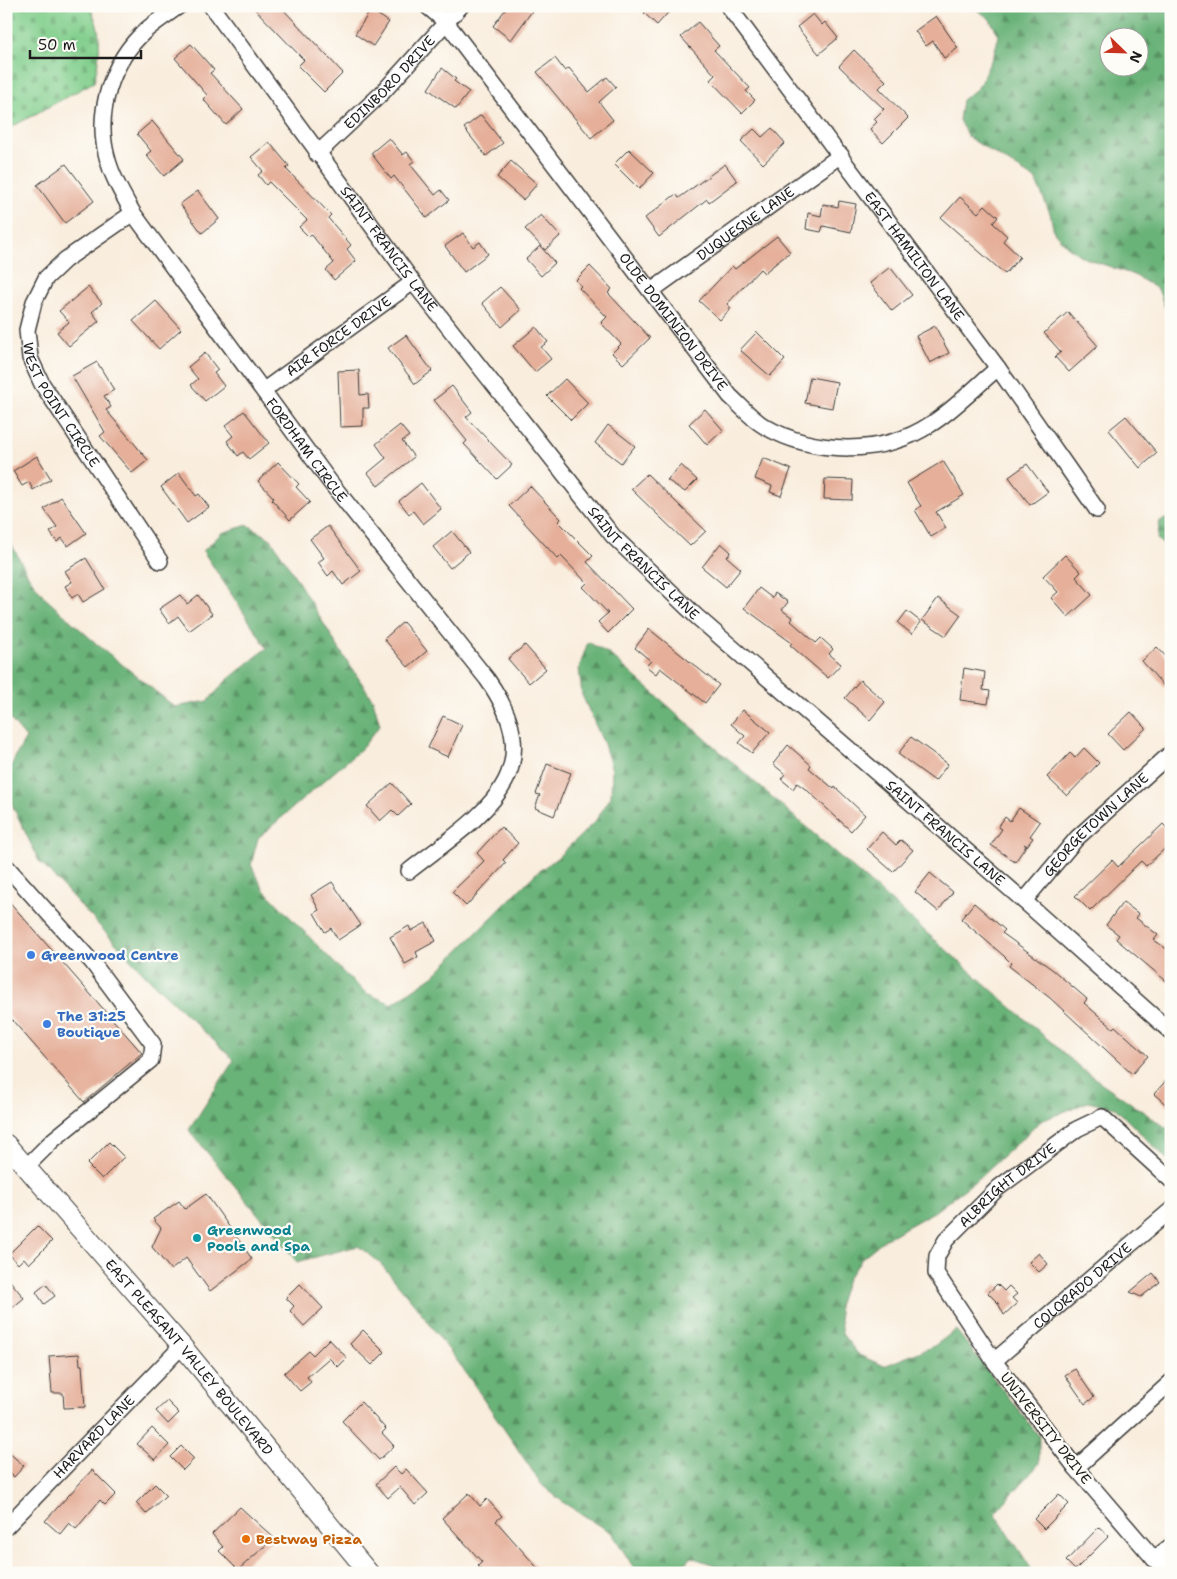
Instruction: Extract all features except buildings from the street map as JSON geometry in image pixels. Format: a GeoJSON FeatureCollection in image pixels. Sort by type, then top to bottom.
{"type":"FeatureCollection","features":[{"type":"Feature","properties":{"kind":"main road","name":"EAST PLEASANT VALLEY BOULEVARD"},"geometry":{"type":"LineString","coordinates":[[6,1144],[182,1346],[369,1573]]}},
{"type":"Feature","properties":{"kind":"street","name":"FORDHAM CIRCLE"},"geometry":{"type":"LineString","coordinates":[[179,6],[144,32],[123,58],[110,82],[104,110],[106,156],[116,181],[133,213],[330,482],[503,701],[513,728],[514,756],[507,779],[494,800],[480,816],[409,871]]}},
{"type":"Feature","properties":{"kind":"street","name":"SAINT FRANCIS LANE"},"geometry":{"type":"LineString","coordinates":[[211,6],[317,154],[413,282],[613,536],[696,616],[1024,901],[1171,1032]]}},
{"type":"Feature","properties":{"kind":"street","name":"OLDE DOMINION DRIVE"},"geometry":{"type":"LineString","coordinates":[[427,6],[446,22],[730,396],[763,425],[787,437],[814,445],[840,448],[877,445],[904,437],[931,424],[998,368]]}},
{"type":"Feature","properties":{"kind":"street","name":"EDINBORO DRIVE"},"geometry":{"type":"LineString","coordinates":[[317,154],[382,93],[461,6]]}},
{"type":"Feature","properties":{"kind":"street","name":"EAST HAMILTON LANE"},"geometry":{"type":"LineString","coordinates":[[728,6],[998,368],[1097,510]]}},
{"type":"Feature","properties":{"kind":"street","name":"DUQUESNE LANE"},"geometry":{"type":"LineString","coordinates":[[651,291],[841,155]]}},
{"type":"Feature","properties":{"kind":"street","name":"WEST POINT CIRCLE"},"geometry":{"type":"LineString","coordinates":[[133,213],[65,260],[46,278],[34,302],[27,330],[30,358],[42,384],[160,561]]}},
{"type":"Feature","properties":{"kind":"street","name":"AIR FORCE DRIVE"},"geometry":{"type":"LineString","coordinates":[[264,390],[413,282]]}},
{"type":"Feature","properties":{"kind":"street","name":"GEORGETOWN LANE"},"geometry":{"type":"LineString","coordinates":[[1024,901],[1077,838],[1171,753]]}},
{"type":"Feature","properties":{"kind":"street"},"geometry":{"type":"LineString","coordinates":[[6,866],[92,962],[153,1044],[151,1060],[53,1140],[26,1167]]}},
{"type":"Feature","properties":{"kind":"street","name":"ALBRIGHT DRIVE"},"geometry":{"type":"LineString","coordinates":[[936,1273],[937,1256],[946,1240],[998,1188],[1077,1128],[1102,1117],[1171,1180]]}},
{"type":"Feature","properties":{"kind":"street","name":"COLORADO DRIVE"},"geometry":{"type":"LineString","coordinates":[[994,1361],[1171,1210]]}},
{"type":"Feature","properties":{"kind":"street","name":"UNIVERSITY DRIVE"},"geometry":{"type":"LineString","coordinates":[[936,1273],[994,1361],[1076,1468],[1154,1559],[1171,1573]]}},
{"type":"Feature","properties":{"kind":"street","name":"HARVARD LANE"},"geometry":{"type":"LineString","coordinates":[[6,1526],[182,1346]]}},
{"type":"Feature","properties":{"kind":"street"},"geometry":{"type":"LineString","coordinates":[[1076,1468],[1171,1382]]}},
{"type":"Feature","properties":{"kind":"street"},"geometry":{"type":"LineString","coordinates":[[1154,1559],[1171,1546]]}},
{"type":"Feature","properties":{"kind":"green space"},"geometry":{"type":"Polygon","coordinates":[[[6,6],[89,6],[99,34],[99,52],[94,82],[6,130],[6,6]]]}},
{"type":"Feature","properties":{"kind":"green space"},"geometry":{"type":"Polygon","coordinates":[[[971,6],[1171,6],[1171,323],[1158,289],[1134,275],[1082,257],[1067,246],[1054,232],[1050,213],[1035,179],[968,137],[959,120],[962,100],[978,88],[994,54],[999,35],[989,18],[971,6]]]}},
{"type":"Feature","properties":{"kind":"green space"},"geometry":{"type":"Polygon","coordinates":[[[1171,517],[1171,552],[1157,539],[1160,521],[1171,517]]]}},
{"type":"Feature","properties":{"kind":"green space"},"geometry":{"type":"Polygon","coordinates":[[[248,525],[271,539],[373,700],[380,725],[362,748],[258,838],[251,865],[264,890],[345,974],[366,993],[392,1004],[433,976],[535,874],[557,858],[596,820],[611,797],[612,770],[604,744],[582,695],[579,668],[588,642],[609,654],[1083,1070],[1171,1131],[1171,1163],[1115,1108],[1088,1102],[1041,1121],[979,1178],[934,1212],[885,1239],[863,1257],[847,1279],[838,1306],[842,1334],[859,1355],[884,1366],[934,1346],[956,1330],[1039,1436],[1039,1464],[995,1513],[1034,1573],[738,1573],[691,1557],[676,1573],[637,1573],[612,1533],[564,1503],[542,1485],[464,1370],[416,1306],[380,1263],[358,1246],[297,1262],[189,1130],[234,1060],[150,980],[39,861],[6,792],[10,770],[26,738],[6,714],[6,534],[29,577],[46,599],[98,645],[175,707],[208,701],[226,681],[267,648],[203,551],[222,533],[248,525]]]}},
{"type":"Feature","properties":{"kind":"place","name":"Greenwood Centre"},"geometry":{"type":"Point","coordinates":[31,955]}},
{"type":"Feature","properties":{"kind":"place","name":"The 31:25 Boutique"},"geometry":{"type":"Point","coordinates":[47,1024]}},
{"type":"Feature","properties":{"kind":"place","name":"Greenwood Pools and Spa"},"geometry":{"type":"Point","coordinates":[197,1238]}},
{"type":"Feature","properties":{"kind":"place","name":"Bestway Pizza"},"geometry":{"type":"Point","coordinates":[246,1539]}}]}
